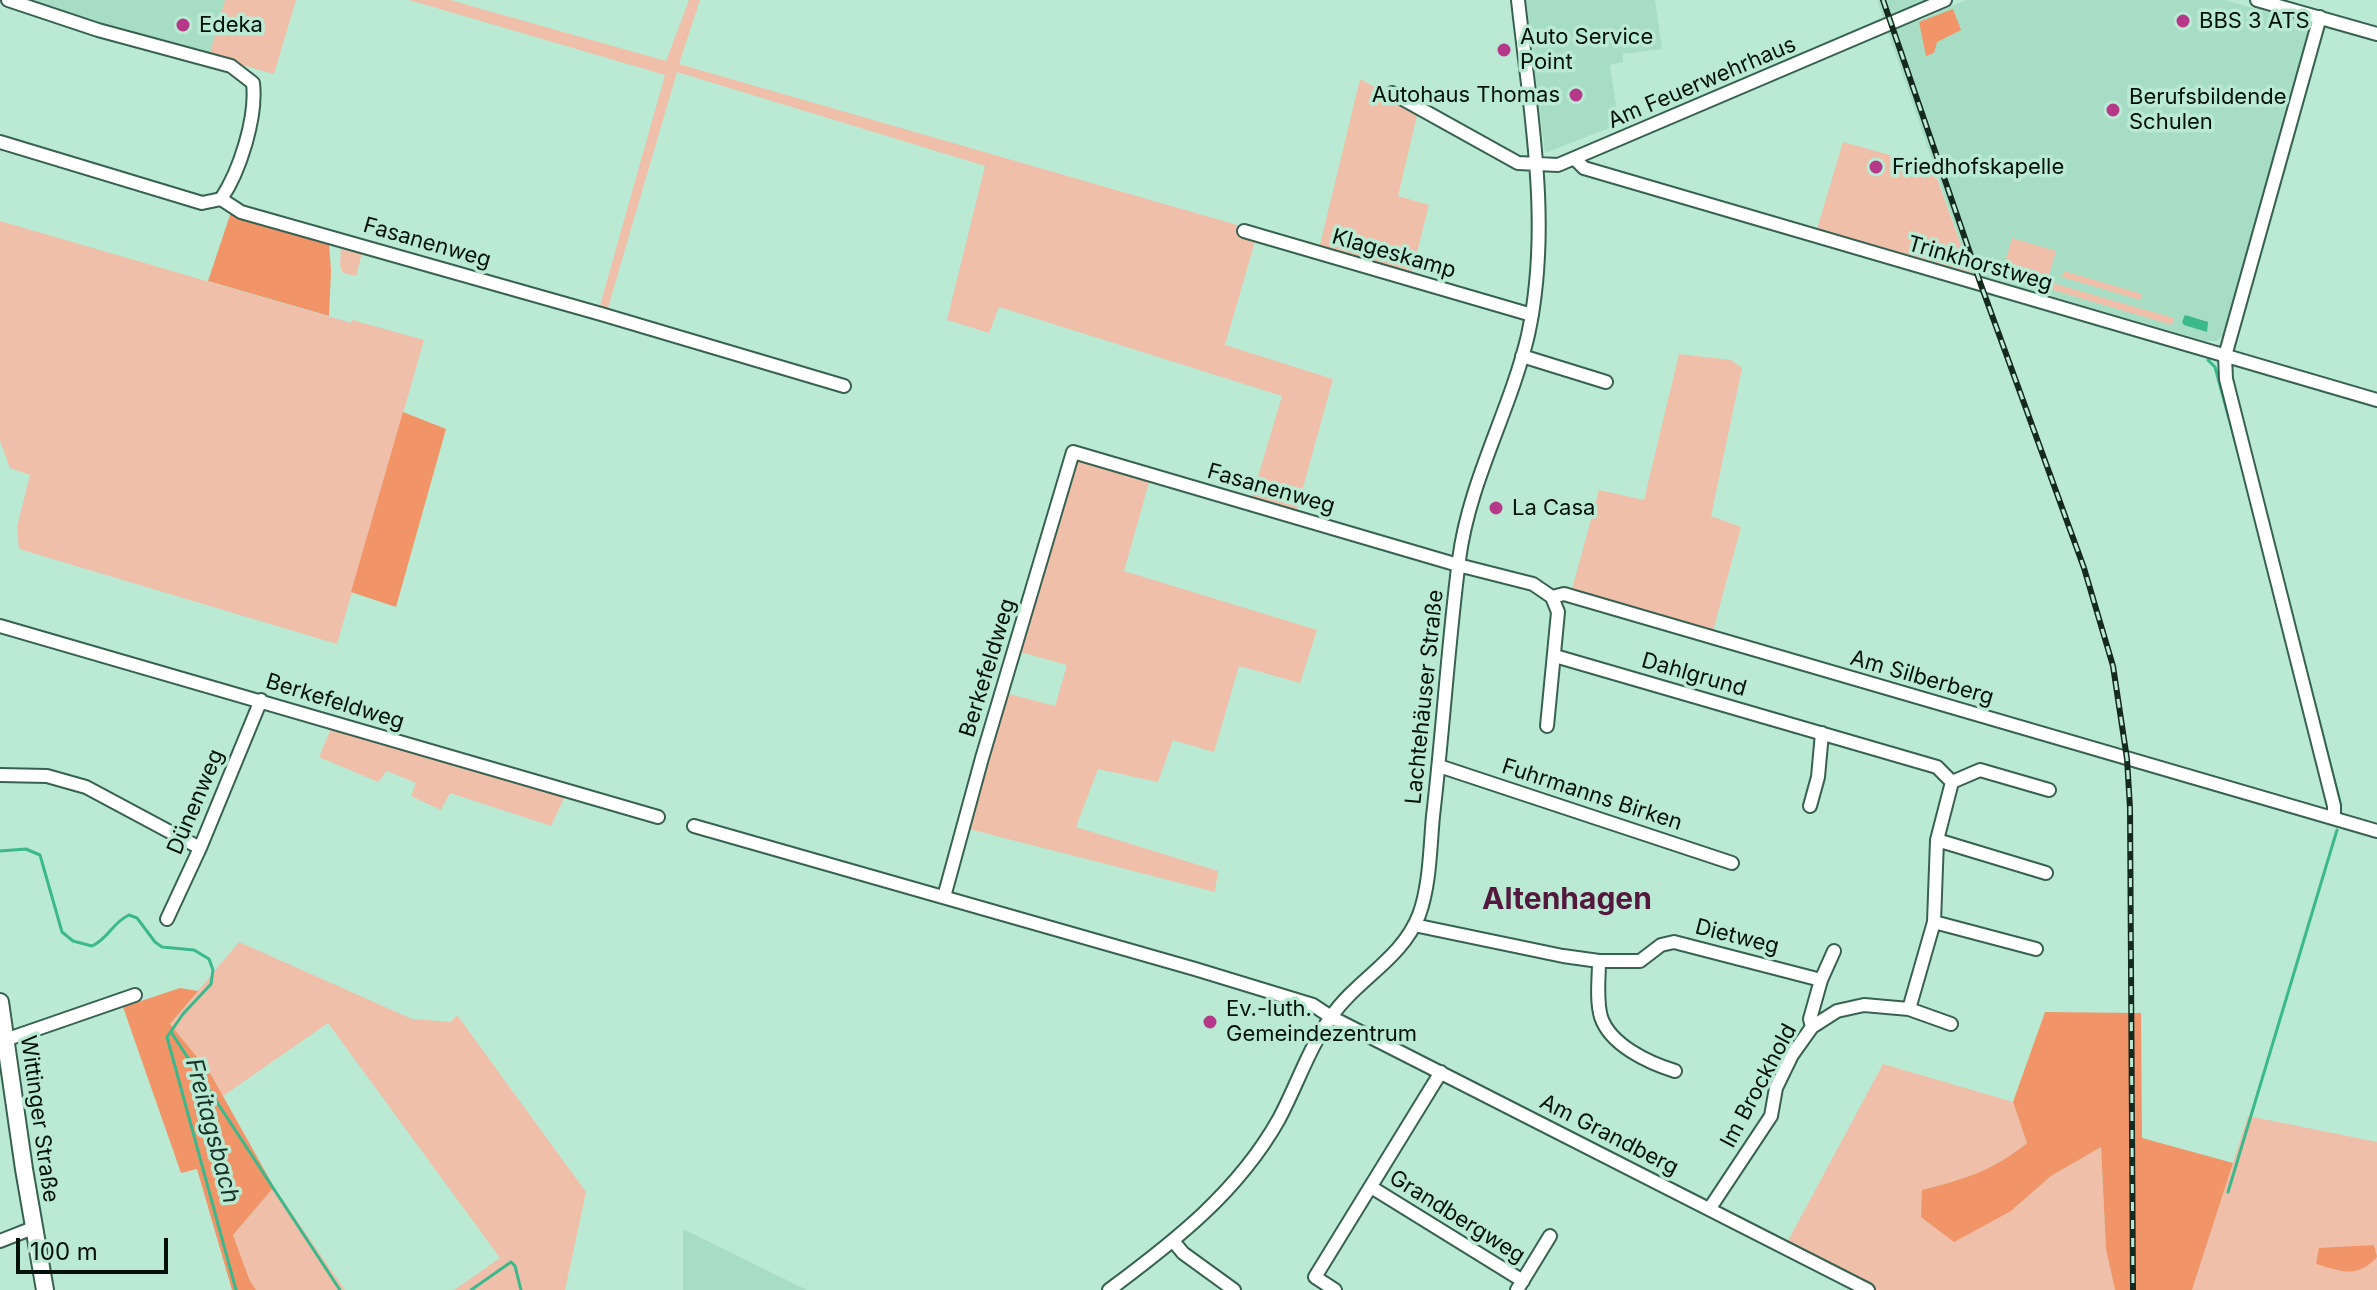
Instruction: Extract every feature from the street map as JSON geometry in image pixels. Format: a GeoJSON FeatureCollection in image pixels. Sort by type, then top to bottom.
{"type":"FeatureCollection","features":[{"type":"Feature","properties":{"kind":"main road","name":"Wittinger Straße"},"geometry":{"type":"LineString","coordinates":[[0,1002],[45,1290]]}},
{"type":"Feature","properties":{"kind":"street"},"geometry":{"type":"LineString","coordinates":[[8,0],[98,30],[231,66],[253,83],[255,104],[232,183],[221,199]]}},
{"type":"Feature","properties":{"kind":"street","name":"Lachtehäuser Straße"},"geometry":{"type":"LineString","coordinates":[[1109,1290],[1174,1242],[1223,1196],[1247,1168],[1278,1120],[1331,1017],[1354,989],[1400,948],[1414,925],[1424,895],[1458,565],[1476,485],[1514,386],[1532,315],[1538,239],[1537,165],[1518,0]]}},
{"type":"Feature","properties":{"kind":"street","name":"Am Feuerwehrhaus"},"geometry":{"type":"LineString","coordinates":[[1537,165],[1558,165],[1575,159],[1945,0]]}},
{"type":"Feature","properties":{"kind":"street"},"geometry":{"type":"LineString","coordinates":[[2257,0],[2377,34]]}},
{"type":"Feature","properties":{"kind":"street"},"geometry":{"type":"LineString","coordinates":[[2320,17],[2225,356],[2226,379],[2334,806],[2334,818]]}},
{"type":"Feature","properties":{"kind":"street"},"geometry":{"type":"LineString","coordinates":[[1392,93],[1518,163],[1537,165]]}},
{"type":"Feature","properties":{"kind":"street","name":"Fasanenweg"},"geometry":{"type":"LineString","coordinates":[[0,142],[202,203],[221,199],[241,212],[844,386]]}},
{"type":"Feature","properties":{"kind":"street","name":"Trinkhorstweg"},"geometry":{"type":"LineString","coordinates":[[1575,159],[1584,168],[2377,400]]}},
{"type":"Feature","properties":{"kind":"street","name":"Klageskamp"},"geometry":{"type":"LineString","coordinates":[[1244,231],[1532,315]]}},
{"type":"Feature","properties":{"kind":"street"},"geometry":{"type":"LineString","coordinates":[[1522,356],[1606,382]]}},
{"type":"Feature","properties":{"kind":"street","name":"Fasanenweg"},"geometry":{"type":"LineString","coordinates":[[1073,452],[1458,565]]}},
{"type":"Feature","properties":{"kind":"street","name":"Berkefeldweg"},"geometry":{"type":"LineString","coordinates":[[944,897],[1073,452]]}},
{"type":"Feature","properties":{"kind":"street","name":"Am Silberberg"},"geometry":{"type":"LineString","coordinates":[[1458,565],[1533,584],[1552,597],[1564,594],[2377,831]]}},
{"type":"Feature","properties":{"kind":"street"},"geometry":{"type":"LineString","coordinates":[[1547,726],[1558,612],[1552,597]]}},
{"type":"Feature","properties":{"kind":"street","name":"Berkefeldweg"},"geometry":{"type":"LineString","coordinates":[[0,626],[658,817]]}},
{"type":"Feature","properties":{"kind":"street","name":"Dahlgrund"},"geometry":{"type":"LineString","coordinates":[[1555,656],[1937,767],[1952,782]]}},
{"type":"Feature","properties":{"kind":"street","name":"Dünenweg"},"geometry":{"type":"LineString","coordinates":[[167,919],[261,700]]}},
{"type":"Feature","properties":{"kind":"street"},"geometry":{"type":"LineString","coordinates":[[1810,806],[1818,777],[1822,733]]}},
{"type":"Feature","properties":{"kind":"street","name":"Fuhrmanns Birken"},"geometry":{"type":"LineString","coordinates":[[1439,766],[1732,863]]}},
{"type":"Feature","properties":{"kind":"street"},"geometry":{"type":"LineString","coordinates":[[1909,1009],[1934,922],[1937,840],[1952,782],[1980,770],[2049,790]]}},
{"type":"Feature","properties":{"kind":"street"},"geometry":{"type":"LineString","coordinates":[[0,775],[47,776],[86,787],[200,848]]}},
{"type":"Feature","properties":{"kind":"street"},"geometry":{"type":"LineString","coordinates":[[694,826],[1313,1005],[1331,1017]]}},
{"type":"Feature","properties":{"kind":"street"},"geometry":{"type":"LineString","coordinates":[[1937,840],[2046,873]]}},
{"type":"Feature","properties":{"kind":"street"},"geometry":{"type":"LineString","coordinates":[[1934,922],[2036,949]]}},
{"type":"Feature","properties":{"kind":"street","name":"Dietweg"},"geometry":{"type":"LineString","coordinates":[[1414,925],[1599,961],[1640,961],[1661,945],[1674,942],[1821,980]]}},
{"type":"Feature","properties":{"kind":"street"},"geometry":{"type":"LineString","coordinates":[[1812,1027],[1810,1019],[1821,980],[1834,951]]}},
{"type":"Feature","properties":{"kind":"street"},"geometry":{"type":"LineString","coordinates":[[1599,961],[1601,1018],[1612,1036],[1650,1063],[1675,1071]]}},
{"type":"Feature","properties":{"kind":"street"},"geometry":{"type":"LineString","coordinates":[[5,1040],[135,995]]}},
{"type":"Feature","properties":{"kind":"street","name":"Im Brockhold"},"geometry":{"type":"LineString","coordinates":[[1710,1208],[1771,1116],[1776,1088],[1792,1055],[1812,1027],[1837,1011],[1864,1005],[1909,1009],[1951,1024]]}},
{"type":"Feature","properties":{"kind":"street","name":"Am Grandberg"},"geometry":{"type":"LineString","coordinates":[[1331,1017],[1868,1290]]}},
{"type":"Feature","properties":{"kind":"street","name":"Grandbergweg"},"geometry":{"type":"LineString","coordinates":[[1335,1290],[1315,1277],[1441,1072]]}},
{"type":"Feature","properties":{"kind":"street","name":"Grandbergweg"},"geometry":{"type":"LineString","coordinates":[[1371,1187],[1520,1286],[1550,1236]]}},
{"type":"Feature","properties":{"kind":"street"},"geometry":{"type":"LineString","coordinates":[[0,1241],[33,1228]]}},
{"type":"Feature","properties":{"kind":"street"},"geometry":{"type":"LineString","coordinates":[[1174,1242],[1183,1253],[1234,1290]]}},
{"type":"Feature","properties":{"kind":"shaded area"},"geometry":{"type":"Polygon","coordinates":[[[24,0],[225,0],[209,56],[24,0]]]}},
{"type":"Feature","properties":{"kind":"shaded area"},"geometry":{"type":"Polygon","coordinates":[[[225,0],[296,0],[274,74],[209,56],[225,0]]]}},
{"type":"Feature","properties":{"kind":"shaded area"},"geometry":{"type":"Polygon","coordinates":[[[409,0],[450,0],[666,61],[689,0],[700,0],[679,64],[1258,231],[1225,345],[1333,379],[1296,513],[1251,500],[1282,396],[999,307],[989,333],[947,320],[985,166],[677,72],[607,311],[599,309],[665,75],[409,0]]]}},
{"type":"Feature","properties":{"kind":"shaded area","name":"Autohaus Thomas"},"geometry":{"type":"Polygon","coordinates":[[[1526,0],[1655,0],[1662,49],[1623,54],[1623,62],[1610,65],[1619,124],[1545,153],[1526,0]]]}},
{"type":"Feature","properties":{"kind":"shaded area","name":"Berufsbildende Schulen"},"geometry":{"type":"Polygon","coordinates":[[[1877,0],[1930,0],[1913,6],[1918,21],[1966,0],[2225,0],[2305,23],[2308,31],[2225,333],[2217,341],[2205,341],[1971,273],[1877,0]]]}},
{"type":"Feature","properties":{"kind":"shaded area"},"geometry":{"type":"Polygon","coordinates":[[[1953,9],[1961,30],[1937,42],[1934,53],[1926,56],[1919,22],[1953,9]]]}},
{"type":"Feature","properties":{"kind":"shaded area"},"geometry":{"type":"Polygon","coordinates":[[[1360,79],[1418,111],[1398,196],[1429,205],[1411,276],[1319,249],[1360,79]]]}},
{"type":"Feature","properties":{"kind":"shaded area"},"geometry":{"type":"Polygon","coordinates":[[[1843,142],[1933,167],[1971,273],[1817,229],[1843,142]]]}},
{"type":"Feature","properties":{"kind":"shaded area"},"geometry":{"type":"Polygon","coordinates":[[[231,212],[329,242],[329,316],[208,281],[231,212]]]}},
{"type":"Feature","properties":{"kind":"shaded area"},"geometry":{"type":"Polygon","coordinates":[[[0,221],[351,323],[352,320],[424,340],[337,644],[19,549],[17,527],[30,475],[10,468],[0,441],[0,221]]]}},
{"type":"Feature","properties":{"kind":"shaded area"},"geometry":{"type":"Polygon","coordinates":[[[2012,238],[2056,251],[2048,278],[2004,265],[2012,238]]]}},
{"type":"Feature","properties":{"kind":"shaded area"},"geometry":{"type":"Polygon","coordinates":[[[341,247],[362,253],[356,276],[343,273],[340,266],[341,247]]]}},
{"type":"Feature","properties":{"kind":"shaded area"},"geometry":{"type":"Polygon","coordinates":[[[2000,268],[2174,318],[2172,325],[1998,274],[2000,268]]]}},
{"type":"Feature","properties":{"kind":"shaded area"},"geometry":{"type":"Polygon","coordinates":[[[2064,271],[2142,294],[2140,300],[2062,277],[2064,271]]]}},
{"type":"Feature","properties":{"kind":"shaded area"},"geometry":{"type":"Polygon","coordinates":[[[2185,315],[2208,322],[2207,332],[2184,325],[2185,315]]]}},
{"type":"Feature","properties":{"kind":"shaded area"},"geometry":{"type":"Polygon","coordinates":[[[1679,354],[1731,360],[1742,368],[1711,516],[1741,527],[1713,631],[1572,589],[1599,490],[1644,500],[1679,354]]]}},
{"type":"Feature","properties":{"kind":"shaded area"},"geometry":{"type":"Polygon","coordinates":[[[403,412],[446,429],[396,607],[351,592],[403,412]]]}},
{"type":"Feature","properties":{"kind":"shaded area"},"geometry":{"type":"Polygon","coordinates":[[[1077,458],[1150,479],[1124,571],[1317,630],[1300,683],[1239,666],[1214,752],[1173,740],[1158,782],[1098,769],[1076,827],[1218,871],[1215,892],[965,828],[1005,693],[1055,706],[1067,665],[1017,651],[1077,458]]]}},
{"type":"Feature","properties":{"kind":"shaded area"},"geometry":{"type":"Polygon","coordinates":[[[333,724],[565,796],[551,826],[450,793],[441,810],[411,796],[416,783],[387,771],[378,782],[319,757],[333,724]]]}},
{"type":"Feature","properties":{"kind":"shaded area"},"geometry":{"type":"Polygon","coordinates":[[[239,942],[412,1019],[451,1022],[457,1015],[586,1192],[565,1290],[454,1290],[500,1258],[328,1023],[223,1096],[210,1073],[170,1024],[239,942]]]}},
{"type":"Feature","properties":{"kind":"shaded area"},"geometry":{"type":"Polygon","coordinates":[[[180,988],[198,991],[170,1024],[210,1073],[274,1187],[233,1235],[256,1290],[232,1290],[197,1169],[181,1173],[123,1007],[180,988]]]}},
{"type":"Feature","properties":{"kind":"shaded area"},"geometry":{"type":"Polygon","coordinates":[[[2045,1012],[2141,1013],[2142,1138],[2233,1163],[2192,1290],[2115,1290],[2106,1249],[2101,1147],[2051,1176],[2011,1211],[1954,1242],[1921,1217],[1922,1190],[1978,1173],[2027,1143],[2013,1102],[2045,1012]]]}},
{"type":"Feature","properties":{"kind":"shaded area"},"geometry":{"type":"Polygon","coordinates":[[[1883,1064],[2013,1102],[2027,1143],[1978,1173],[1922,1190],[2011,1211],[2051,1176],[2101,1147],[2106,1249],[2115,1290],[1867,1290],[1782,1252],[1883,1064]]]}},
{"type":"Feature","properties":{"kind":"shaded area"},"geometry":{"type":"Polygon","coordinates":[[[2248,1116],[2377,1142],[2377,1290],[2192,1290],[2248,1116]]]}},
{"type":"Feature","properties":{"kind":"shaded area"},"geometry":{"type":"Polygon","coordinates":[[[274,1187],[345,1290],[256,1290],[233,1235],[274,1187]]]}},
{"type":"Feature","properties":{"kind":"shaded area"},"geometry":{"type":"Polygon","coordinates":[[[683,1229],[807,1290],[683,1290],[683,1229]]]}},
{"type":"Feature","properties":{"kind":"shaded area"},"geometry":{"type":"Polygon","coordinates":[[[2374,1245],[2377,1257],[2356,1271],[2341,1271],[2316,1264],[2319,1248],[2374,1245]]]}},
{"type":"Feature","properties":{"kind":"waterway"},"geometry":{"type":"LineString","coordinates":[[2208,360],[2215,367],[2243,470]]}},
{"type":"Feature","properties":{"kind":"waterway"},"geometry":{"type":"LineString","coordinates":[[2285,589],[2341,815]]}},
{"type":"Feature","properties":{"kind":"waterway"},"geometry":{"type":"LineString","coordinates":[[2228,1192],[2337,830]]}},
{"type":"Feature","properties":{"kind":"waterway","name":"Freitagsbach"},"geometry":{"type":"LineString","coordinates":[[0,851],[26,849],[40,855],[62,932],[73,941],[92,946],[129,915],[137,918],[162,947],[194,950],[209,959],[213,970],[211,984],[167,1037],[236,1290]]}},
{"type":"Feature","properties":{"kind":"waterway"},"geometry":{"type":"LineString","coordinates":[[171,1032],[340,1290]]}},
{"type":"Feature","properties":{"kind":"waterway"},"geometry":{"type":"LineString","coordinates":[[471,1290],[511,1262],[515,1266],[521,1290]]}},
{"type":"Feature","properties":{"kind":"railway"},"geometry":{"type":"LineString","coordinates":[[1883,0],[1981,285],[2084,568],[2113,666],[2127,759],[2130,808],[2133,1290]]}},
{"type":"Feature","properties":{"kind":"place","name":"BBS 3 ATS"},"geometry":{"type":"Point","coordinates":[2183,21]}},
{"type":"Feature","properties":{"kind":"place","name":"Edeka"},"geometry":{"type":"Point","coordinates":[183,25]}},
{"type":"Feature","properties":{"kind":"place","name":"Auto Service Point"},"geometry":{"type":"Point","coordinates":[1504,50]}},
{"type":"Feature","properties":{"kind":"place","name":"Autohaus Thomas"},"geometry":{"type":"Point","coordinates":[1576,95]}},
{"type":"Feature","properties":{"kind":"place","name":"Berufsbildende Schulen"},"geometry":{"type":"Point","coordinates":[2113,110]}},
{"type":"Feature","properties":{"kind":"place","name":"Friedhofskapelle"},"geometry":{"type":"Point","coordinates":[1876,167]}},
{"type":"Feature","properties":{"kind":"place","name":"La Casa"},"geometry":{"type":"Point","coordinates":[1496,508]}},
{"type":"Feature","properties":{"kind":"place","name":"Ev.-luth. Gemeindezentrum"},"geometry":{"type":"Point","coordinates":[1210,1022]}},
{"type":"Feature","properties":{"kind":"district","name":"Altenhagen"},"geometry":{"type":"Point","coordinates":[1567,900]}}]}
